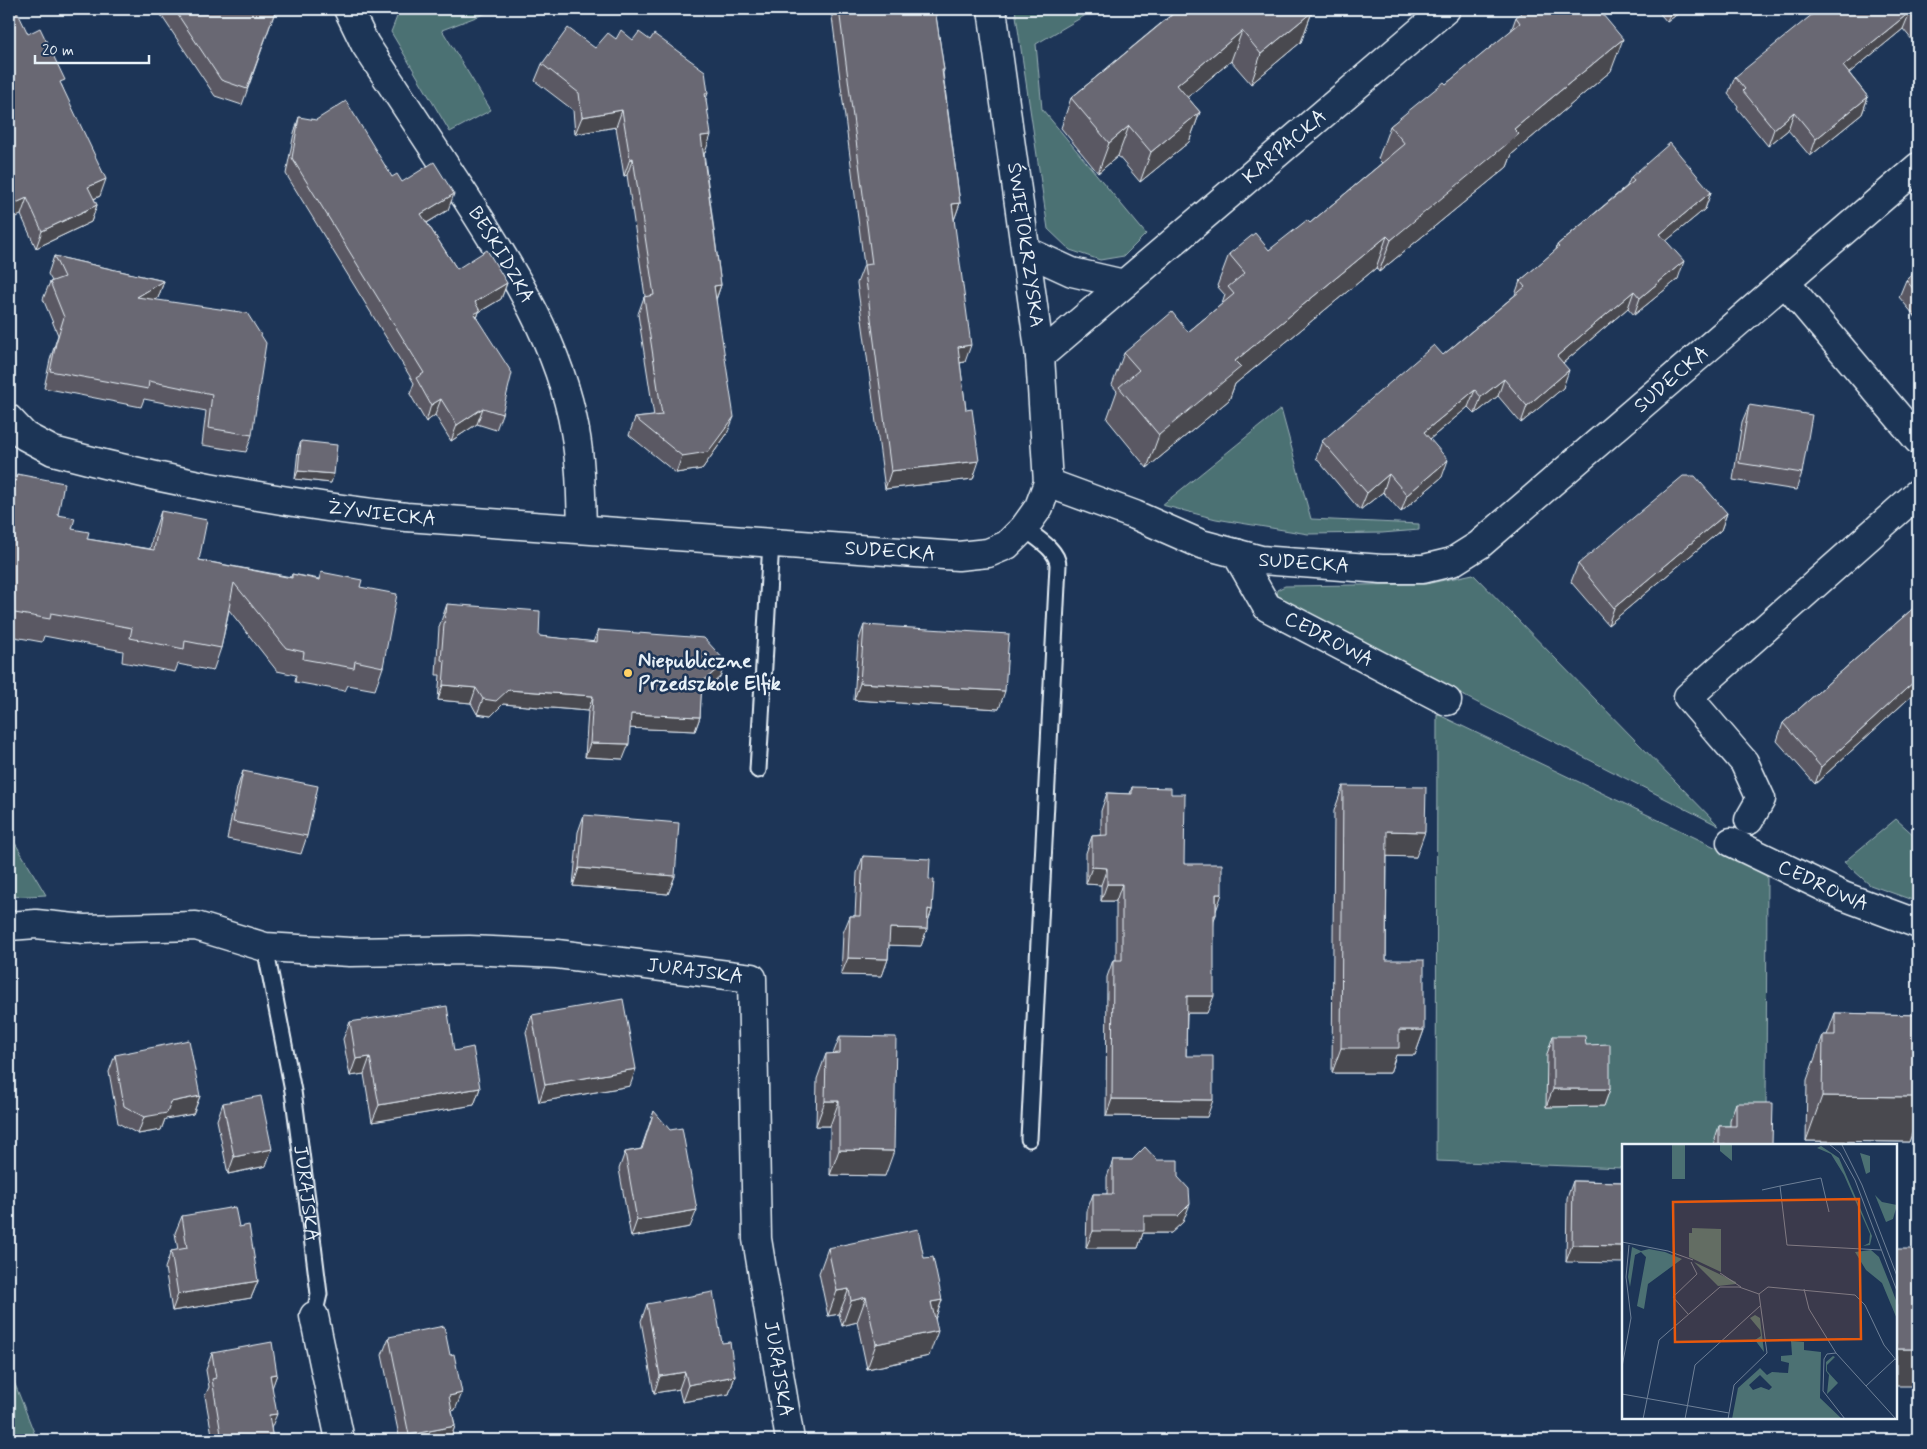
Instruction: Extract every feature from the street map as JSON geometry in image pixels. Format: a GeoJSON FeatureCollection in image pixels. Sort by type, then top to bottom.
{"type":"FeatureCollection","features":[{"type":"Feature","properties":{"kind":"street","name":"BESKIDZKA"},"geometry":{"type":"LineString","coordinates":[[348,9],[365,44],[511,268],[536,316],[563,384],[575,430],[580,479],[582,529]]}},
{"type":"Feature","properties":{"kind":"street","name":"ŚWIĘTOKRZYSKA"},"geometry":{"type":"LineString","coordinates":[[992,9],[1040,356],[1048,483]]}},
{"type":"Feature","properties":{"kind":"street","name":"KARPACKA"},"geometry":{"type":"LineString","coordinates":[[1040,356],[1446,9]]}},
{"type":"Feature","properties":{"kind":"street","name":"SUDECKA"},"geometry":{"type":"LineString","coordinates":[[771,542],[958,556],[988,553],[1007,545],[1024,528],[1039,507],[1048,483],[1135,515],[1201,544],[1261,560],[1382,570],[1423,569],[1452,562],[1479,545],[1918,167]]}},
{"type":"Feature","properties":{"kind":"street"},"geometry":{"type":"LineString","coordinates":[[1026,251],[1072,272],[1124,284]]}},
{"type":"Feature","properties":{"kind":"street"},"geometry":{"type":"LineString","coordinates":[[1785,282],[1918,440]]}},
{"type":"Feature","properties":{"kind":"street","name":"ŻYWIECKA"},"geometry":{"type":"LineString","coordinates":[[9,420],[25,436],[53,451],[244,494],[327,509],[406,517],[771,542]]}},
{"type":"Feature","properties":{"kind":"street"},"geometry":{"type":"LineString","coordinates":[[1749,820],[1761,799],[1744,762],[1688,696],[1918,493]]}},
{"type":"Feature","properties":{"kind":"street","name":"CEDROWA"},"geometry":{"type":"LineString","coordinates":[[1236,553],[1267,607],[1447,700]]}},
{"type":"Feature","properties":{"kind":"street","name":"CEDROWA"},"geometry":{"type":"LineString","coordinates":[[1731,842],[1843,896],[1918,924]]}},
{"type":"Feature","properties":{"kind":"street","name":"JURAJSKA"},"geometry":{"type":"LineString","coordinates":[[9,926],[36,924],[84,929],[196,926],[265,947],[350,952],[469,950],[557,954],[752,978],[757,1240],[790,1440]]}},
{"type":"Feature","properties":{"kind":"street","name":"JURAJSKA"},"geometry":{"type":"LineString","coordinates":[[314,1316],[340,1440]]}},
{"type":"Feature","properties":{"kind":"lane"},"geometry":{"type":"LineString","coordinates":[[1024,528],[1053,552],[1058,559],[1029,1139]]}},
{"type":"Feature","properties":{"kind":"lane"},"geometry":{"type":"LineString","coordinates":[[758,770],[771,542]]}},
{"type":"Feature","properties":{"kind":"lane","name":"JURAJSKA"},"geometry":{"type":"LineString","coordinates":[[265,947],[293,1091],[319,1294],[314,1316]]}},
{"type":"Feature","properties":{"kind":"green space"},"geometry":{"type":"Polygon","coordinates":[[[400,9],[497,9],[442,30],[491,110],[450,132],[391,32],[400,9]]]}},
{"type":"Feature","properties":{"kind":"green space"},"geometry":{"type":"Polygon","coordinates":[[[1015,9],[1096,9],[1036,44],[1042,109],[1146,234],[1124,256],[1100,260],[1070,250],[1048,229],[1015,9]]]}},
{"type":"Feature","properties":{"kind":"green space"},"geometry":{"type":"Polygon","coordinates":[[[1281,409],[1311,519],[1419,524],[1419,530],[1382,533],[1308,534],[1216,519],[1162,505],[1281,409]]]}},
{"type":"Feature","properties":{"kind":"green space"},"geometry":{"type":"Polygon","coordinates":[[[1473,574],[1719,826],[1284,604],[1278,598],[1277,590],[1285,586],[1426,584],[1473,574]]]}},
{"type":"Feature","properties":{"kind":"green space"},"geometry":{"type":"Polygon","coordinates":[[[1437,714],[1767,872],[1766,1120],[1731,1144],[1622,1144],[1622,1168],[1436,1161],[1437,714]]]}},
{"type":"Feature","properties":{"kind":"green space"},"geometry":{"type":"Polygon","coordinates":[[[1896,819],[1916,837],[1918,835],[1918,902],[1870,885],[1844,862],[1896,819]]]}},
{"type":"Feature","properties":{"kind":"green space"},"geometry":{"type":"Polygon","coordinates":[[[9,833],[46,895],[9,897],[9,833]]]}},
{"type":"Feature","properties":{"kind":"green space"},"geometry":{"type":"Polygon","coordinates":[[[9,1369],[37,1440],[17,1440],[9,1420],[9,1369]]]}},
{"type":"Feature","properties":{"kind":"building"},"geometry":{"type":"Polygon","coordinates":[[[9,9],[16,9],[28,34],[40,28],[65,80],[60,82],[106,179],[88,187],[97,205],[42,231],[27,198],[9,206],[9,9]]]}},
{"type":"Feature","properties":{"kind":"building"},"geometry":{"type":"Polygon","coordinates":[[[174,9],[276,9],[247,89],[221,80],[174,9]]]}},
{"type":"Feature","properties":{"kind":"building"},"geometry":{"type":"Polygon","coordinates":[[[839,9],[935,9],[960,203],[952,204],[971,345],[958,347],[966,410],[972,409],[979,461],[891,471],[864,265],[872,264],[839,9]]]}},
{"type":"Feature","properties":{"kind":"building"},"geometry":{"type":"Polygon","coordinates":[[[1179,9],[1309,9],[1312,12],[1261,54],[1242,31],[1177,85],[1200,112],[1151,152],[1129,126],[1109,143],[1071,98],[1179,9]]]}},
{"type":"Feature","properties":{"kind":"building"},"geometry":{"type":"Polygon","coordinates":[[[1526,9],[1598,9],[1623,39],[1514,129],[1519,134],[1391,240],[1387,236],[1235,361],[1241,367],[1159,435],[1119,387],[1139,370],[1124,353],[1172,312],[1188,332],[1234,294],[1228,287],[1245,273],[1229,254],[1255,233],[1269,250],[1307,220],[1310,223],[1405,144],[1390,126],[1444,82],[1446,84],[1520,23],[1516,17],[1526,9]]]}},
{"type":"Feature","properties":{"kind":"building"},"geometry":{"type":"Polygon","coordinates":[[[1819,9],[1918,9],[1918,22],[1910,12],[1843,66],[1868,97],[1816,139],[1794,112],[1774,129],[1743,91],[1745,89],[1735,77],[1819,9]]]}},
{"type":"Feature","properties":{"kind":"building"},"geometry":{"type":"Polygon","coordinates":[[[568,28],[595,48],[608,33],[616,39],[621,30],[633,40],[639,32],[650,40],[654,34],[705,71],[708,93],[705,93],[711,135],[701,136],[721,285],[714,286],[734,417],[708,452],[682,456],[635,418],[662,415],[644,297],[654,295],[633,158],[630,159],[622,110],[582,117],[579,93],[542,64],[568,28]]]}},
{"type":"Feature","properties":{"kind":"building"},"geometry":{"type":"Polygon","coordinates":[[[346,101],[392,177],[397,174],[402,182],[434,162],[454,194],[421,214],[457,269],[487,250],[507,283],[475,302],[480,311],[474,314],[512,373],[502,414],[483,408],[457,425],[441,399],[431,405],[416,378],[424,373],[292,158],[299,117],[316,120],[346,101]]]}},
{"type":"Feature","properties":{"kind":"building"},"geometry":{"type":"Polygon","coordinates":[[[1670,143],[1711,192],[1660,234],[1684,261],[1640,298],[1634,291],[1557,356],[1569,370],[1527,406],[1504,379],[1481,397],[1475,390],[1424,432],[1448,460],[1407,495],[1389,474],[1367,493],[1322,441],[1434,345],[1443,355],[1525,287],[1520,281],[1559,247],[1557,245],[1634,181],[1631,177],[1670,143]]]}},
{"type":"Feature","properties":{"kind":"building"},"geometry":{"type":"Polygon","coordinates":[[[54,256],[164,281],[137,297],[247,313],[266,343],[252,435],[208,428],[212,394],[149,381],[148,389],[50,371],[64,317],[50,282],[64,277],[54,256]]]}},
{"type":"Feature","properties":{"kind":"building"},"geometry":{"type":"Polygon","coordinates":[[[1918,269],[1918,295],[1906,280],[1918,269]]]}},
{"type":"Feature","properties":{"kind":"building"},"geometry":{"type":"Polygon","coordinates":[[[1749,405],[1812,415],[1802,473],[1739,463],[1749,405]]]}},
{"type":"Feature","properties":{"kind":"building"},"geometry":{"type":"Polygon","coordinates":[[[301,441],[337,445],[334,474],[298,471],[301,441]]]}},
{"type":"Feature","properties":{"kind":"building"},"geometry":{"type":"Polygon","coordinates":[[[17,474],[64,483],[58,515],[75,518],[72,529],[89,532],[87,539],[154,550],[161,511],[207,520],[199,560],[292,578],[292,574],[320,580],[321,572],[362,580],[360,587],[397,594],[383,667],[355,661],[354,668],[303,659],[304,652],[286,648],[234,583],[221,648],[185,641],[184,649],[130,638],[132,628],[51,613],[50,619],[9,612],[9,517],[17,474]]]}},
{"type":"Feature","properties":{"kind":"building"},"geometry":{"type":"Polygon","coordinates":[[[1683,476],[1695,476],[1727,513],[1614,608],[1578,564],[1683,476]]]}},
{"type":"Feature","properties":{"kind":"building"},"geometry":{"type":"Polygon","coordinates":[[[447,604],[540,611],[539,636],[597,642],[598,630],[704,638],[726,662],[702,682],[700,717],[631,714],[629,744],[590,743],[593,696],[508,690],[496,701],[483,699],[476,688],[443,685],[445,661],[441,660],[447,604]]]}},
{"type":"Feature","properties":{"kind":"building"},"geometry":{"type":"Polygon","coordinates":[[[1918,604],[1918,678],[1821,767],[1783,723],[1918,604]]]}},
{"type":"Feature","properties":{"kind":"building"},"geometry":{"type":"Polygon","coordinates":[[[864,625],[1009,634],[1005,691],[860,683],[864,625]]]}},
{"type":"Feature","properties":{"kind":"building"},"geometry":{"type":"Polygon","coordinates":[[[243,771],[318,786],[307,836],[233,822],[243,771]]]}},
{"type":"Feature","properties":{"kind":"building"},"geometry":{"type":"Polygon","coordinates":[[[1343,786],[1426,787],[1425,832],[1387,831],[1386,960],[1424,960],[1424,1030],[1399,1030],[1399,1048],[1341,1048],[1343,786]]]}},
{"type":"Feature","properties":{"kind":"building"},"geometry":{"type":"Polygon","coordinates":[[[1132,787],[1171,788],[1171,794],[1185,794],[1184,864],[1222,864],[1222,894],[1216,894],[1216,915],[1214,915],[1214,996],[1187,996],[1186,1056],[1213,1056],[1213,1100],[1112,1099],[1113,960],[1122,960],[1122,884],[1107,884],[1107,868],[1092,867],[1092,836],[1107,835],[1107,793],[1132,794],[1132,787]]]}},
{"type":"Feature","properties":{"kind":"building"},"geometry":{"type":"Polygon","coordinates":[[[584,815],[679,823],[675,876],[579,868],[584,815]]]}},
{"type":"Feature","properties":{"kind":"building"},"geometry":{"type":"Polygon","coordinates":[[[863,856],[930,859],[929,879],[934,880],[932,910],[928,909],[927,929],[890,928],[888,959],[848,958],[850,916],[860,916],[863,856]]]}},
{"type":"Feature","properties":{"kind":"building"},"geometry":{"type":"Polygon","coordinates":[[[623,999],[636,1069],[545,1085],[532,1015],[623,999]]]}},
{"type":"Feature","properties":{"kind":"building"},"geometry":{"type":"Polygon","coordinates":[[[447,1006],[454,1051],[473,1047],[480,1088],[379,1105],[370,1057],[356,1059],[350,1022],[447,1006]]]}},
{"type":"Feature","properties":{"kind":"building"},"geometry":{"type":"Polygon","coordinates":[[[1835,1013],[1918,1015],[1918,1097],[1822,1096],[1823,1035],[1835,1035],[1835,1013]]]}},
{"type":"Feature","properties":{"kind":"building"},"geometry":{"type":"Polygon","coordinates":[[[840,1036],[896,1037],[894,1151],[839,1150],[839,1101],[825,1101],[826,1054],[840,1053],[840,1036]]]}},
{"type":"Feature","properties":{"kind":"building"},"geometry":{"type":"Polygon","coordinates":[[[1553,1036],[1585,1036],[1586,1045],[1610,1044],[1610,1089],[1553,1089],[1553,1036]]]}},
{"type":"Feature","properties":{"kind":"building"},"geometry":{"type":"Polygon","coordinates":[[[189,1040],[200,1096],[171,1102],[167,1113],[144,1117],[124,1106],[115,1055],[189,1040]]]}},
{"type":"Feature","properties":{"kind":"building"},"geometry":{"type":"Polygon","coordinates":[[[261,1096],[272,1149],[234,1157],[223,1103],[261,1096]]]}},
{"type":"Feature","properties":{"kind":"building"},"geometry":{"type":"Polygon","coordinates":[[[1736,1103],[1773,1103],[1772,1144],[1719,1144],[1719,1126],[1736,1126],[1736,1103]]]}},
{"type":"Feature","properties":{"kind":"building"},"geometry":{"type":"Polygon","coordinates":[[[654,1111],[670,1130],[682,1128],[697,1210],[637,1220],[625,1152],[642,1149],[654,1111]]]}},
{"type":"Feature","properties":{"kind":"building"},"geometry":{"type":"Polygon","coordinates":[[[1145,1147],[1157,1160],[1178,1160],[1178,1177],[1189,1189],[1190,1204],[1178,1216],[1144,1216],[1144,1231],[1093,1231],[1093,1194],[1113,1194],[1113,1160],[1132,1160],[1145,1147]]]}},
{"type":"Feature","properties":{"kind":"building"},"geometry":{"type":"Polygon","coordinates":[[[1573,1181],[1622,1182],[1622,1246],[1572,1245],[1573,1181]]]}},
{"type":"Feature","properties":{"kind":"building"},"geometry":{"type":"Polygon","coordinates":[[[235,1207],[239,1227],[249,1225],[258,1281],[178,1294],[171,1251],[187,1248],[182,1216],[235,1207]]]}},
{"type":"Feature","properties":{"kind":"building"},"geometry":{"type":"Polygon","coordinates":[[[918,1229],[924,1258],[933,1257],[942,1300],[931,1302],[938,1331],[876,1344],[866,1297],[851,1301],[849,1289],[837,1291],[828,1248],[918,1229]]]}},
{"type":"Feature","properties":{"kind":"building"},"geometry":{"type":"Polygon","coordinates":[[[1897,1249],[1918,1249],[1918,1349],[1897,1349],[1897,1249]]]}},
{"type":"Feature","properties":{"kind":"building"},"geometry":{"type":"Polygon","coordinates":[[[713,1292],[722,1343],[730,1342],[735,1376],[688,1385],[685,1372],[660,1376],[647,1304],[713,1292]]]}},
{"type":"Feature","properties":{"kind":"building"},"geometry":{"type":"Polygon","coordinates":[[[444,1326],[450,1355],[454,1354],[462,1393],[449,1396],[455,1426],[409,1435],[389,1337],[444,1326]]]}},
{"type":"Feature","properties":{"kind":"building"},"geometry":{"type":"Polygon","coordinates":[[[272,1342],[277,1374],[270,1375],[277,1414],[269,1415],[273,1440],[222,1440],[212,1379],[216,1378],[212,1353],[272,1342]]]}},
{"type":"Feature","properties":{"kind":"place","name":"Niepubliczne Przedszkole Elfik"},"geometry":{"type":"Point","coordinates":[628,673]}}]}
